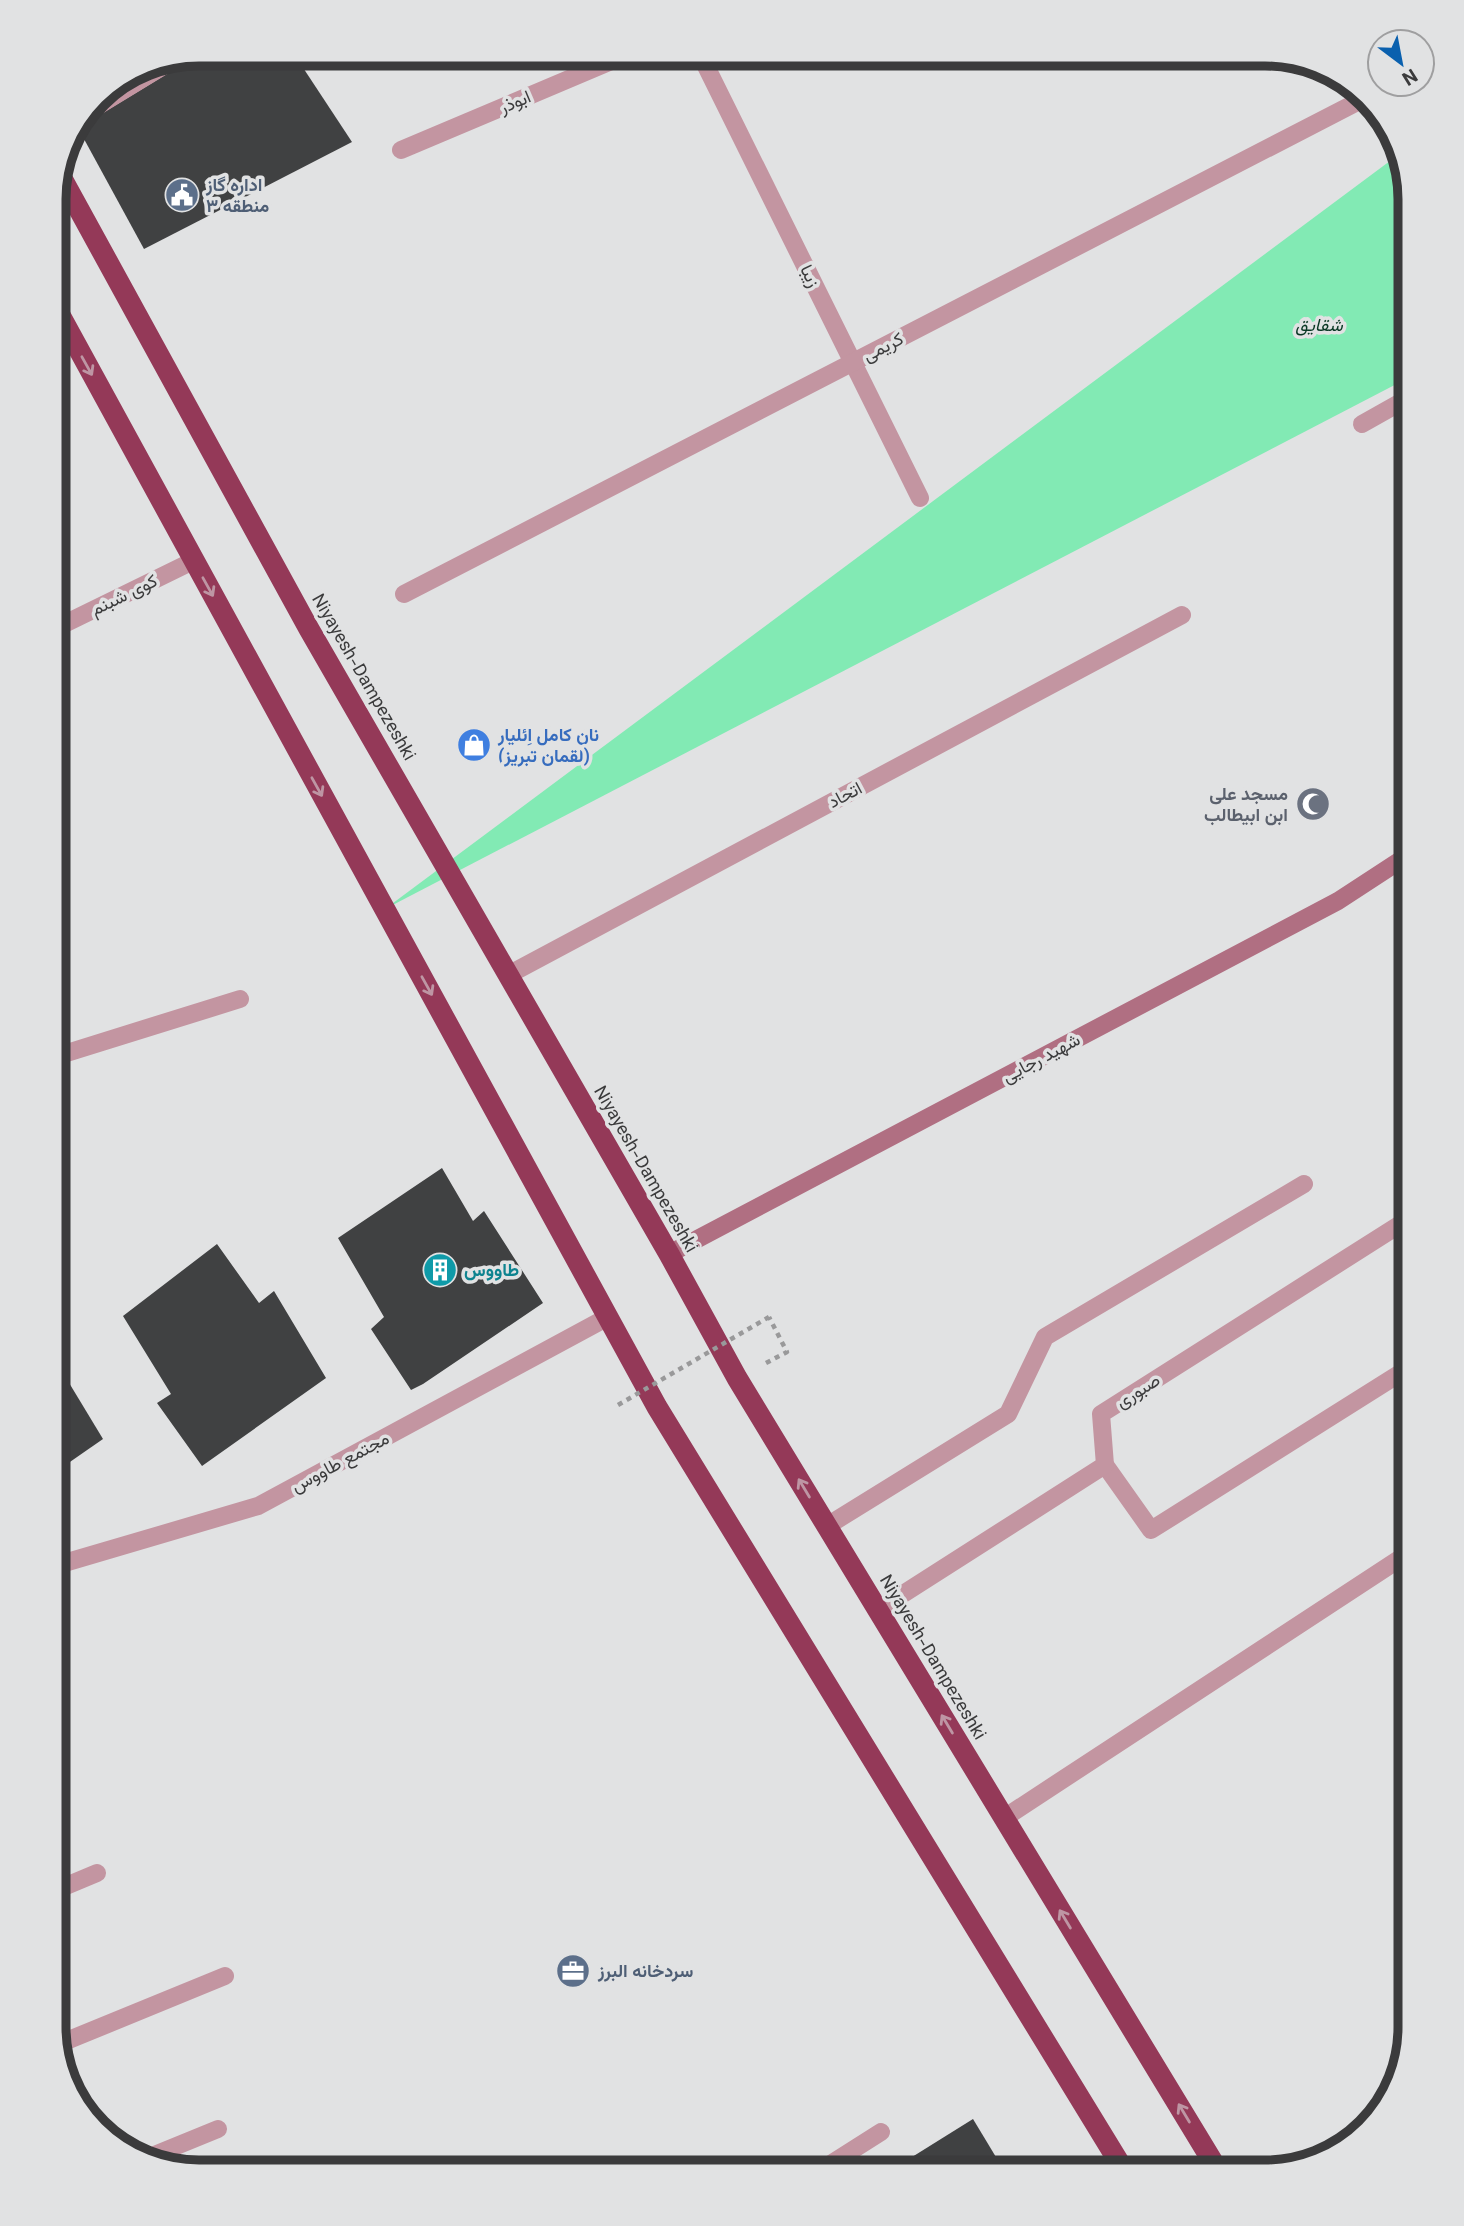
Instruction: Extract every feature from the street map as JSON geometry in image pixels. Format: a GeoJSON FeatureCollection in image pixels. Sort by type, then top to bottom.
{"type":"FeatureCollection","features":[{"type":"Feature","properties":{"kind":"highway","name":"Niyayesh-Dampezeshki"},"geometry":{"type":"LineString","coordinates":[[67,188],[309,629],[669,1254],[737,1378],[1212,2160]]}},
{"type":"Feature","properties":{"kind":"highway"},"geometry":{"type":"LineString","coordinates":[[67,328],[665,1419],[1118,2160]]}},
{"type":"Feature","properties":{"kind":"main road","name":"شهید رجایی"},"geometry":{"type":"LineString","coordinates":[[669,1254],[1338,901],[1398,862]]}},
{"type":"Feature","properties":{"kind":"street","name":"ابوذر"},"geometry":{"type":"LineString","coordinates":[[401,150],[599,66]]}},
{"type":"Feature","properties":{"kind":"street","name":"زیبا"},"geometry":{"type":"LineString","coordinates":[[706,66],[920,498]]}},
{"type":"Feature","properties":{"kind":"street","name":"کریمی"},"geometry":{"type":"LineString","coordinates":[[404,594],[1356,103]]}},
{"type":"Feature","properties":{"kind":"street"},"geometry":{"type":"LineString","coordinates":[[1362,424],[1398,404]]}},
{"type":"Feature","properties":{"kind":"street","name":"کوی شبنم"},"geometry":{"type":"LineString","coordinates":[[67,623],[194,561]]}},
{"type":"Feature","properties":{"kind":"street","name":"اتحاد"},"geometry":{"type":"LineString","coordinates":[[508,975],[1182,615]]}},
{"type":"Feature","properties":{"kind":"street"},"geometry":{"type":"LineString","coordinates":[[67,1054],[240,999]]}},
{"type":"Feature","properties":{"kind":"street"},"geometry":{"type":"LineString","coordinates":[[827,1526],[1008,1414],[1045,1337],[1304,1184]]}},
{"type":"Feature","properties":{"kind":"street","name":"صبوری"},"geometry":{"type":"LineString","coordinates":[[1105,1465],[1101,1414],[1398,1226]]}},
{"type":"Feature","properties":{"kind":"street","name":"مجتمع طاووس"},"geometry":{"type":"LineString","coordinates":[[66,1562],[258,1506],[608,1317]]}},
{"type":"Feature","properties":{"kind":"street"},"geometry":{"type":"LineString","coordinates":[[878,1610],[1105,1465],[1151,1530],[1398,1375]]}},
{"type":"Feature","properties":{"kind":"street"},"geometry":{"type":"LineString","coordinates":[[1004,1818],[1398,1560]]}},
{"type":"Feature","properties":{"kind":"street"},"geometry":{"type":"LineString","coordinates":[[66,1886],[97,1873]]}},
{"type":"Feature","properties":{"kind":"street"},"geometry":{"type":"LineString","coordinates":[[68,2040],[225,1976]]}},
{"type":"Feature","properties":{"kind":"street"},"geometry":{"type":"LineString","coordinates":[[160,2153],[218,2129]]}},
{"type":"Feature","properties":{"kind":"street"},"geometry":{"type":"LineString","coordinates":[[838,2160],[881,2132]]}},
{"type":"Feature","properties":{"kind":"path"},"geometry":{"type":"LineString","coordinates":[[618,1405],[769,1317],[787,1352]]}},
{"type":"Feature","properties":{"kind":"green space","name":"شقایق"},"geometry":{"type":"Polygon","coordinates":[[[1391,160],[1398,200],[1398,383],[385,909],[1391,160]]]}},
{"type":"Feature","properties":{"kind":"building","name":"اداره گاز منطقه ۳"},"geometry":{"type":"Polygon","coordinates":[[[200,66],[302,66],[352,142],[144,249],[83,137],[96,117],[175,69],[200,66]]]}},
{"type":"Feature","properties":{"kind":"building","name":"طاووس"},"geometry":{"type":"Polygon","coordinates":[[[442,1168],[473,1221],[484,1211],[543,1303],[411,1390],[371,1329],[384,1317],[338,1238],[442,1168]]]}},
{"type":"Feature","properties":{"kind":"building"},"geometry":{"type":"Polygon","coordinates":[[[217,1244],[259,1303],[274,1291],[326,1378],[202,1466],[157,1403],[171,1394],[123,1316],[217,1244]]]}},
{"type":"Feature","properties":{"kind":"building"},"geometry":{"type":"Polygon","coordinates":[[[66,1378],[103,1439],[66,1464],[66,1378]]]}},
{"type":"Feature","properties":{"kind":"building"},"geometry":{"type":"Polygon","coordinates":[[[973,2119],[998,2160],[908,2160],[973,2119]]]}},
{"type":"Feature","properties":{"kind":"place","name":"اداره گاز منطقه ۳"},"geometry":{"type":"Point","coordinates":[182,195]}},
{"type":"Feature","properties":{"kind":"place","name":"نان کامل اِئلیار (لقمان تبریز)"},"geometry":{"type":"Point","coordinates":[474,745]}},
{"type":"Feature","properties":{"kind":"place","name":"مسجد علی ابن ابیطالب"},"geometry":{"type":"Point","coordinates":[1313,804]}},
{"type":"Feature","properties":{"kind":"place","name":"طاووس"},"geometry":{"type":"Point","coordinates":[440,1270]}},
{"type":"Feature","properties":{"kind":"place","name":"سردخانه البرز"},"geometry":{"type":"Point","coordinates":[573,1971]}}]}
